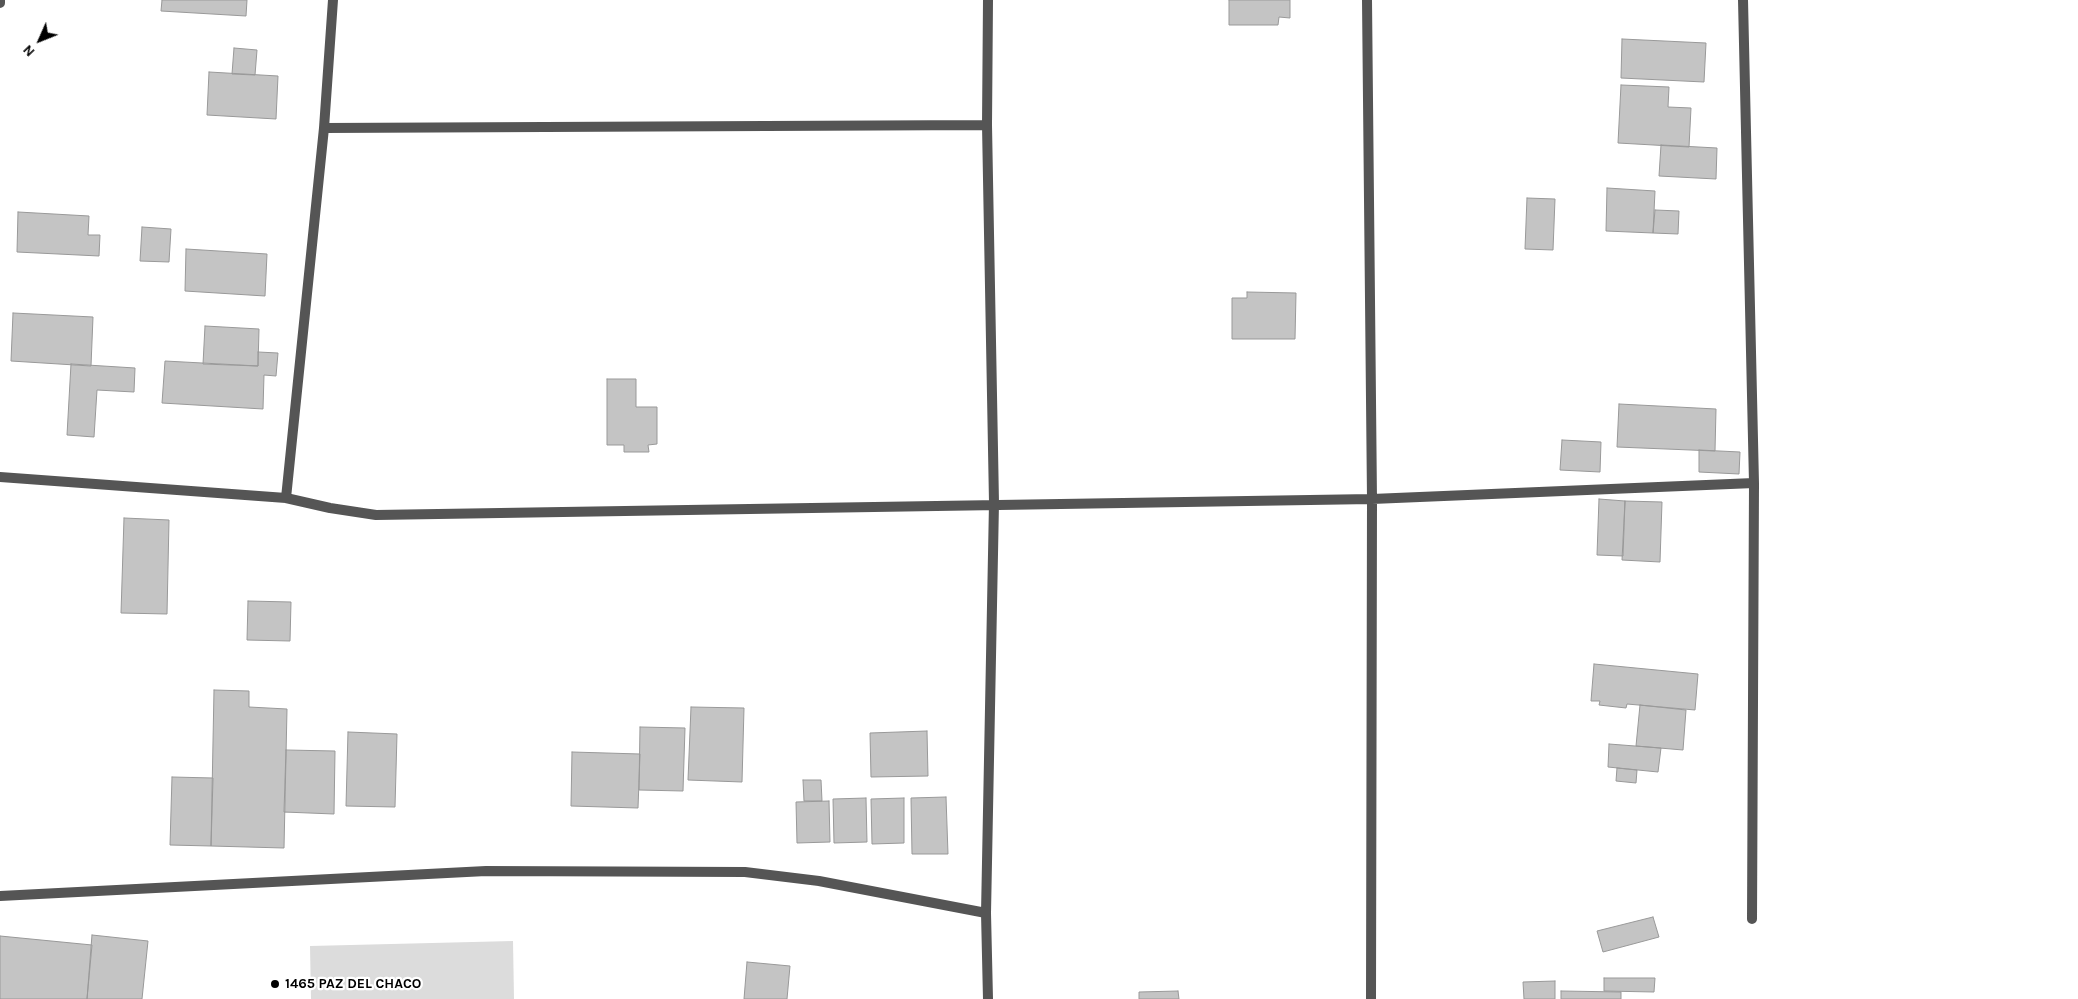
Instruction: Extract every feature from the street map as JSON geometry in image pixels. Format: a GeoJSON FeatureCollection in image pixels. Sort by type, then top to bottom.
{"type":"FeatureCollection","features":[{"type":"Feature","properties":{"kind":"street"},"geometry":{"type":"LineString","coordinates":[[286,498],[324,128],[333,0]]}},
{"type":"Feature","properties":{"kind":"street"},"geometry":{"type":"LineString","coordinates":[[988,0],[987,125],[994,503],[986,913],[988,999]]}},
{"type":"Feature","properties":{"kind":"street"},"geometry":{"type":"LineString","coordinates":[[1367,0],[1372,499],[1372,999]]}},
{"type":"Feature","properties":{"kind":"street"},"geometry":{"type":"LineString","coordinates":[[1743,0],[1754,483],[1752,919]]}},
{"type":"Feature","properties":{"kind":"street"},"geometry":{"type":"LineString","coordinates":[[324,128],[987,125]]}},
{"type":"Feature","properties":{"kind":"street"},"geometry":{"type":"LineString","coordinates":[[0,477],[286,498],[330,508],[376,515],[994,503],[1372,499],[1754,483]]}},
{"type":"Feature","properties":{"kind":"street"},"geometry":{"type":"LineString","coordinates":[[0,896],[486,871],[744,872],[819,881],[986,913]]}},
{"type":"Feature","properties":{"kind":"shaded area"},"geometry":{"type":"Polygon","coordinates":[[[513,941],[514,999],[311,999],[310,946],[513,941]]]}},
{"type":"Feature","properties":{"kind":"building"},"geometry":{"type":"Polygon","coordinates":[[[162,0],[247,0],[246,16],[161,11],[162,0]]]}},
{"type":"Feature","properties":{"kind":"building"},"geometry":{"type":"Polygon","coordinates":[[[1229,0],[1290,0],[1290,18],[1279,17],[1278,25],[1229,25],[1229,0]]]}},
{"type":"Feature","properties":{"kind":"building"},"geometry":{"type":"Polygon","coordinates":[[[1622,39],[1706,43],[1704,82],[1621,78],[1622,39]]]}},
{"type":"Feature","properties":{"kind":"building"},"geometry":{"type":"Polygon","coordinates":[[[234,48],[257,50],[255,75],[232,74],[234,48]]]}},
{"type":"Feature","properties":{"kind":"building"},"geometry":{"type":"Polygon","coordinates":[[[209,72],[278,76],[276,119],[207,115],[209,72]]]}},
{"type":"Feature","properties":{"kind":"building"},"geometry":{"type":"Polygon","coordinates":[[[1621,85],[1669,87],[1668,107],[1691,108],[1689,147],[1618,143],[1621,85]]]}},
{"type":"Feature","properties":{"kind":"building"},"geometry":{"type":"Polygon","coordinates":[[[1661,145],[1717,148],[1716,179],[1659,176],[1661,145]]]}},
{"type":"Feature","properties":{"kind":"building"},"geometry":{"type":"Polygon","coordinates":[[[1607,188],[1655,191],[1653,233],[1606,231],[1607,188]]]}},
{"type":"Feature","properties":{"kind":"building"},"geometry":{"type":"Polygon","coordinates":[[[1527,198],[1555,199],[1553,250],[1525,249],[1527,198]]]}},
{"type":"Feature","properties":{"kind":"building"},"geometry":{"type":"Polygon","coordinates":[[[1655,210],[1679,211],[1678,234],[1653,233],[1655,210]]]}},
{"type":"Feature","properties":{"kind":"building"},"geometry":{"type":"Polygon","coordinates":[[[18,212],[89,216],[88,235],[100,235],[99,256],[17,252],[18,212]]]}},
{"type":"Feature","properties":{"kind":"building"},"geometry":{"type":"Polygon","coordinates":[[[142,227],[171,229],[169,262],[140,261],[142,227]]]}},
{"type":"Feature","properties":{"kind":"building"},"geometry":{"type":"Polygon","coordinates":[[[186,249],[267,254],[265,296],[185,291],[186,249]]]}},
{"type":"Feature","properties":{"kind":"building"},"geometry":{"type":"Polygon","coordinates":[[[1247,292],[1296,293],[1295,339],[1232,339],[1232,298],[1247,298],[1247,292]]]}},
{"type":"Feature","properties":{"kind":"building"},"geometry":{"type":"Polygon","coordinates":[[[13,313],[93,317],[91,366],[11,361],[13,313]]]}},
{"type":"Feature","properties":{"kind":"building"},"geometry":{"type":"Polygon","coordinates":[[[205,326],[259,329],[258,366],[203,364],[205,326]]]}},
{"type":"Feature","properties":{"kind":"building"},"geometry":{"type":"Polygon","coordinates":[[[258,352],[278,353],[276,376],[264,375],[263,409],[162,403],[165,361],[258,366],[258,352]]]}},
{"type":"Feature","properties":{"kind":"building"},"geometry":{"type":"Polygon","coordinates":[[[71,364],[135,368],[134,392],[97,390],[94,437],[67,435],[71,364]]]}},
{"type":"Feature","properties":{"kind":"building"},"geometry":{"type":"Polygon","coordinates":[[[607,379],[636,379],[636,407],[657,407],[657,444],[648,445],[649,452],[624,452],[624,445],[607,445],[607,379]]]}},
{"type":"Feature","properties":{"kind":"building"},"geometry":{"type":"Polygon","coordinates":[[[1619,404],[1716,409],[1715,451],[1617,447],[1619,404]]]}},
{"type":"Feature","properties":{"kind":"building"},"geometry":{"type":"Polygon","coordinates":[[[1562,440],[1601,442],[1600,472],[1560,470],[1562,440]]]}},
{"type":"Feature","properties":{"kind":"building"},"geometry":{"type":"Polygon","coordinates":[[[1699,450],[1740,452],[1739,474],[1699,472],[1699,450]]]}},
{"type":"Feature","properties":{"kind":"building"},"geometry":{"type":"Polygon","coordinates":[[[1599,499],[1625,501],[1623,556],[1597,555],[1599,499]]]}},
{"type":"Feature","properties":{"kind":"building"},"geometry":{"type":"Polygon","coordinates":[[[1625,501],[1662,502],[1660,562],[1622,560],[1625,501]]]}},
{"type":"Feature","properties":{"kind":"building"},"geometry":{"type":"Polygon","coordinates":[[[124,518],[169,520],[167,614],[121,613],[124,518]]]}},
{"type":"Feature","properties":{"kind":"building"},"geometry":{"type":"Polygon","coordinates":[[[248,601],[291,602],[290,641],[247,640],[248,601]]]}},
{"type":"Feature","properties":{"kind":"building"},"geometry":{"type":"Polygon","coordinates":[[[1594,664],[1698,674],[1695,710],[1627,704],[1626,708],[1599,705],[1600,701],[1591,701],[1594,664]]]}},
{"type":"Feature","properties":{"kind":"building"},"geometry":{"type":"Polygon","coordinates":[[[214,690],[249,691],[249,707],[287,709],[284,848],[211,846],[214,690]]]}},
{"type":"Feature","properties":{"kind":"building"},"geometry":{"type":"Polygon","coordinates":[[[1640,705],[1686,710],[1683,750],[1636,746],[1640,705]]]}},
{"type":"Feature","properties":{"kind":"building"},"geometry":{"type":"Polygon","coordinates":[[[691,707],[744,708],[742,782],[688,780],[691,707]]]}},
{"type":"Feature","properties":{"kind":"building"},"geometry":{"type":"Polygon","coordinates":[[[640,727],[685,728],[683,791],[639,790],[640,727]]]}},
{"type":"Feature","properties":{"kind":"building"},"geometry":{"type":"Polygon","coordinates":[[[927,731],[928,776],[871,777],[870,733],[927,731]]]}},
{"type":"Feature","properties":{"kind":"building"},"geometry":{"type":"Polygon","coordinates":[[[348,732],[397,734],[395,807],[346,806],[348,732]]]}},
{"type":"Feature","properties":{"kind":"building"},"geometry":{"type":"Polygon","coordinates":[[[1609,744],[1661,748],[1658,772],[1608,767],[1609,744]]]}},
{"type":"Feature","properties":{"kind":"building"},"geometry":{"type":"Polygon","coordinates":[[[286,750],[335,751],[334,814],[284,812],[286,750]]]}},
{"type":"Feature","properties":{"kind":"building"},"geometry":{"type":"Polygon","coordinates":[[[572,752],[640,754],[638,808],[571,806],[572,752]]]}},
{"type":"Feature","properties":{"kind":"building"},"geometry":{"type":"Polygon","coordinates":[[[1617,768],[1637,770],[1636,783],[1616,781],[1617,768]]]}},
{"type":"Feature","properties":{"kind":"building"},"geometry":{"type":"Polygon","coordinates":[[[172,777],[213,778],[211,846],[170,845],[172,777]]]}},
{"type":"Feature","properties":{"kind":"building"},"geometry":{"type":"Polygon","coordinates":[[[803,780],[821,780],[822,801],[804,801],[803,780]]]}},
{"type":"Feature","properties":{"kind":"building"},"geometry":{"type":"Polygon","coordinates":[[[946,797],[948,854],[912,854],[911,798],[946,797]]]}},
{"type":"Feature","properties":{"kind":"building"},"geometry":{"type":"Polygon","coordinates":[[[866,798],[867,842],[834,843],[833,799],[866,798]]]}},
{"type":"Feature","properties":{"kind":"building"},"geometry":{"type":"Polygon","coordinates":[[[904,798],[904,843],[872,844],[871,799],[904,798]]]}},
{"type":"Feature","properties":{"kind":"building"},"geometry":{"type":"Polygon","coordinates":[[[829,801],[830,842],[797,843],[796,802],[829,801]]]}},
{"type":"Feature","properties":{"kind":"building"},"geometry":{"type":"Polygon","coordinates":[[[1653,917],[1659,937],[1603,952],[1597,931],[1653,917]]]}},
{"type":"Feature","properties":{"kind":"building"},"geometry":{"type":"Polygon","coordinates":[[[92,935],[148,941],[142,999],[87,999],[92,935]]]}},
{"type":"Feature","properties":{"kind":"building"},"geometry":{"type":"Polygon","coordinates":[[[0,936],[92,945],[87,999],[0,999],[0,936]]]}},
{"type":"Feature","properties":{"kind":"building"},"geometry":{"type":"Polygon","coordinates":[[[747,962],[790,966],[787,999],[744,999],[747,962]]]}},
{"type":"Feature","properties":{"kind":"building"},"geometry":{"type":"Polygon","coordinates":[[[1604,978],[1655,978],[1654,992],[1604,991],[1604,978]]]}},
{"type":"Feature","properties":{"kind":"building"},"geometry":{"type":"Polygon","coordinates":[[[1555,981],[1555,999],[1524,999],[1523,982],[1555,981]]]}},
{"type":"Feature","properties":{"kind":"building"},"geometry":{"type":"Polygon","coordinates":[[[1178,991],[1179,999],[1139,999],[1139,992],[1178,991]]]}},
{"type":"Feature","properties":{"kind":"building"},"geometry":{"type":"Polygon","coordinates":[[[1561,991],[1621,992],[1621,999],[1561,999],[1561,991]]]}},
{"type":"Feature","properties":{"kind":"place","name":"1465 PAZ DEL CHACO"},"geometry":{"type":"Point","coordinates":[275,984]}}]}
